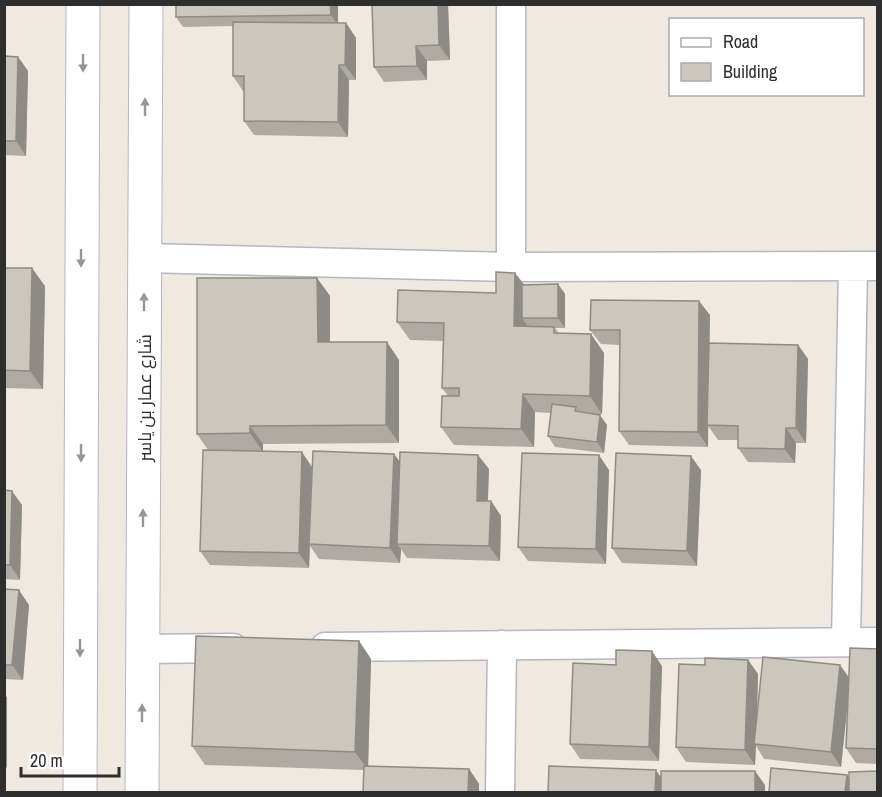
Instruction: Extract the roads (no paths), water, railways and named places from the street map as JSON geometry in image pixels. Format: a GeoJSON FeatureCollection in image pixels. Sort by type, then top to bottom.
{"type":"FeatureCollection","features":[{"type":"Feature","properties":{"kind":"street"},"geometry":{"type":"LineString","coordinates":[[80,792],[83,4]]}},
{"type":"Feature","properties":{"kind":"street","name":"شارع عمار بن ياسر"},"geometry":{"type":"LineString","coordinates":[[142,792],[146,4]]}},
{"type":"Feature","properties":{"kind":"street"},"geometry":{"type":"LineString","coordinates":[[511,4],[511,267]]}},
{"type":"Feature","properties":{"kind":"street"},"geometry":{"type":"LineString","coordinates":[[144,258],[511,267],[865,267],[846,642]]}},
{"type":"Feature","properties":{"kind":"street"},"geometry":{"type":"LineString","coordinates":[[298,647],[878,642]]}},
{"type":"Feature","properties":{"kind":"street"},"geometry":{"type":"LineString","coordinates":[[500,792],[502,645]]}},
{"type":"Feature","properties":{"kind":"street"},"geometry":{"type":"LineString","coordinates":[[142,649],[262,648]]}}]}
